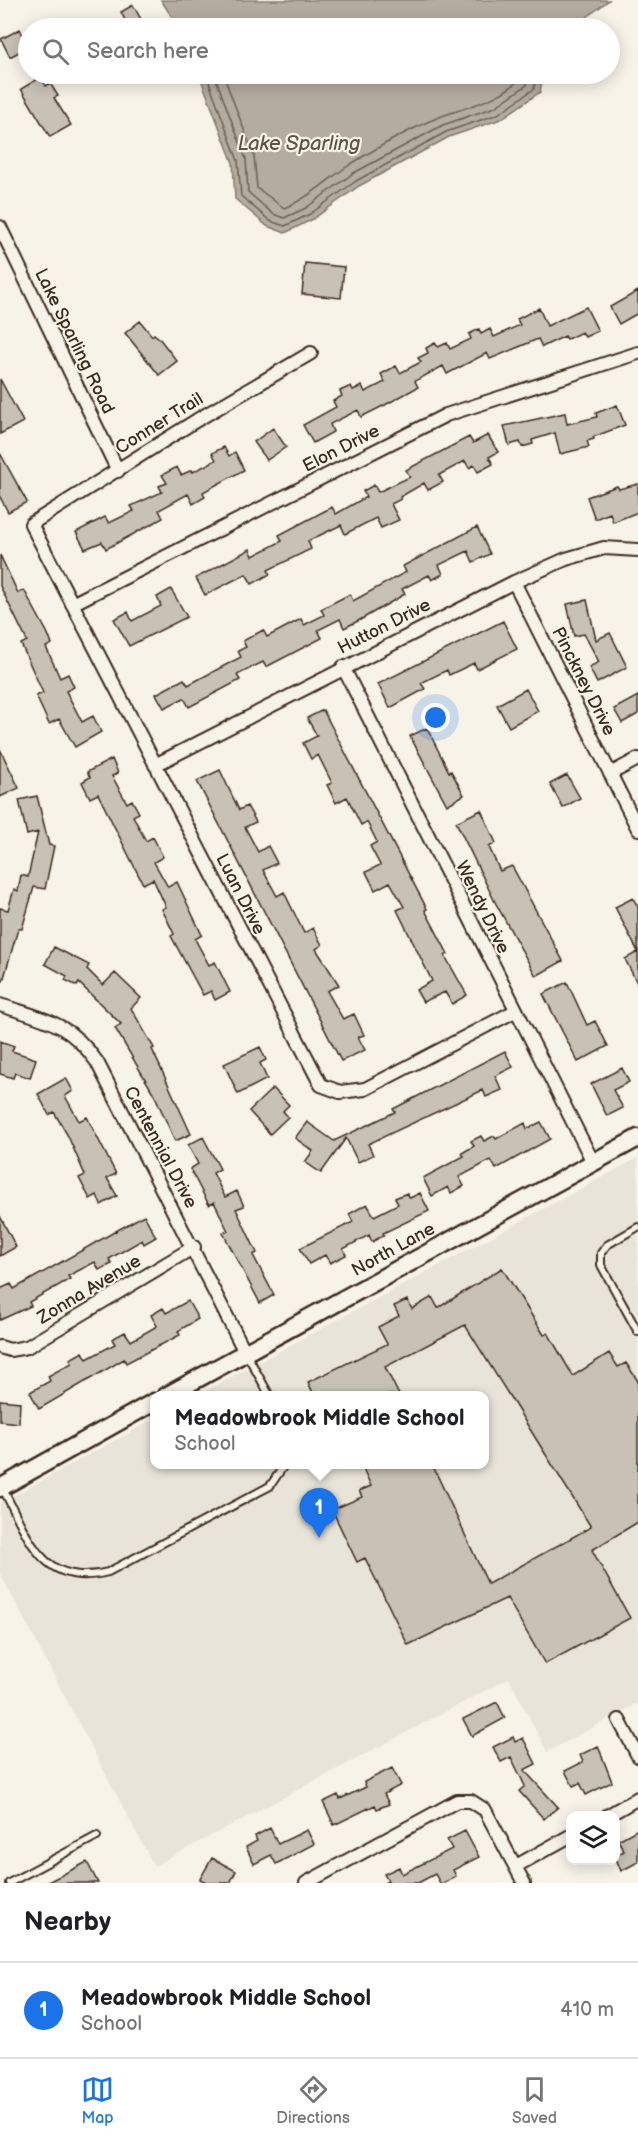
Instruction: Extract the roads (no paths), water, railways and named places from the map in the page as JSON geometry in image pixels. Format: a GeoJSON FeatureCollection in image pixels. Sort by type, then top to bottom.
{"type":"FeatureCollection","features":[{"type":"Feature","properties":{"kind":"street","name":"Lake Sparling Road"},"geometry":{"type":"LineString","coordinates":[[0,227],[118,471]]}},
{"type":"Feature","properties":{"kind":"street","name":"Conner Trail"},"geometry":{"type":"LineString","coordinates":[[32,528],[31,524],[37,520],[187,426],[311,353]]}},
{"type":"Feature","properties":{"kind":"street","name":"Elon Drive"},"geometry":{"type":"LineString","coordinates":[[72,604],[446,415],[638,353]]}},
{"type":"Feature","properties":{"kind":"street","name":"Luan Drive"},"geometry":{"type":"LineString","coordinates":[[32,528],[321,1085],[340,1092],[365,1089],[515,1011]]}},
{"type":"Feature","properties":{"kind":"street","name":"Hutton Drive"},"geometry":{"type":"LineString","coordinates":[[155,765],[343,667],[514,582],[566,559],[603,548],[638,550]]}},
{"type":"Feature","properties":{"kind":"street","name":"Pinckney Drive"},"geometry":{"type":"LineString","coordinates":[[514,582],[638,829]]}},
{"type":"Feature","properties":{"kind":"street","name":"Wendy Drive"},"geometry":{"type":"LineString","coordinates":[[343,667],[593,1162]]}},
{"type":"Feature","properties":{"kind":"street"},"geometry":{"type":"LineString","coordinates":[[610,774],[638,759]]}},
{"type":"Feature","properties":{"kind":"street","name":"Centennial Drive"},"geometry":{"type":"LineString","coordinates":[[0,1005],[53,1022],[81,1040],[97,1062],[194,1247],[245,1352]]}},
{"type":"Feature","properties":{"kind":"street","name":"North Lane"},"geometry":{"type":"LineString","coordinates":[[173,1391],[638,1138]]}},
{"type":"Feature","properties":{"kind":"street","name":"Zonna Avenue"},"geometry":{"type":"LineString","coordinates":[[0,1347],[10,1350],[27,1347],[194,1247]]}},
{"type":"Feature","properties":{"kind":"street"},"geometry":{"type":"LineString","coordinates":[[1,1487],[150,1404]]}},
{"type":"Feature","properties":{"kind":"street"},"geometry":{"type":"LineString","coordinates":[[619,1719],[638,1756]]}},
{"type":"Feature","properties":{"kind":"street"},"geometry":{"type":"LineString","coordinates":[[614,1811],[638,1798]]}},
{"type":"Feature","properties":{"kind":"street"},"geometry":{"type":"LineString","coordinates":[[306,1883],[457,1801],[471,1801],[485,1810],[524,1883]]}},
{"type":"Feature","properties":{"kind":"street"},"geometry":{"type":"LineString","coordinates":[[516,1866],[566,1838]]}},
{"type":"Feature","properties":{"kind":"lane"},"geometry":{"type":"LineString","coordinates":[[638,1227],[607,1245],[601,1253],[601,1265],[638,1332]]}},
{"type":"Feature","properties":{"kind":"lane"},"geometry":{"type":"LineString","coordinates":[[245,1352],[268,1391]]}},
{"type":"Feature","properties":{"kind":"lane"},"geometry":{"type":"LineString","coordinates":[[1,1487],[41,1556],[55,1569],[71,1576],[89,1576],[108,1572],[270,1486],[282,1469]]}},
{"type":"Feature","properties":{"kind":"lane"},"geometry":{"type":"LineString","coordinates":[[9,1883],[98,1836]]}},
{"type":"Feature","properties":{"kind":"water"},"geometry":{"type":"Polygon","coordinates":[[[161,0],[609,0],[586,18],[173,18],[161,0]]]}},
{"type":"Feature","properties":{"kind":"water","name":"Lake Sparling"},"geometry":{"type":"Polygon","coordinates":[[[203,84],[541,84],[540,92],[501,119],[449,137],[359,186],[313,219],[285,233],[267,226],[235,199],[233,163],[203,84]]]}},
{"type":"Feature","properties":{"kind":"place","name":"Meadowbrook Middle School"},"geometry":{"type":"Point","coordinates":[319,1538]}}]}
